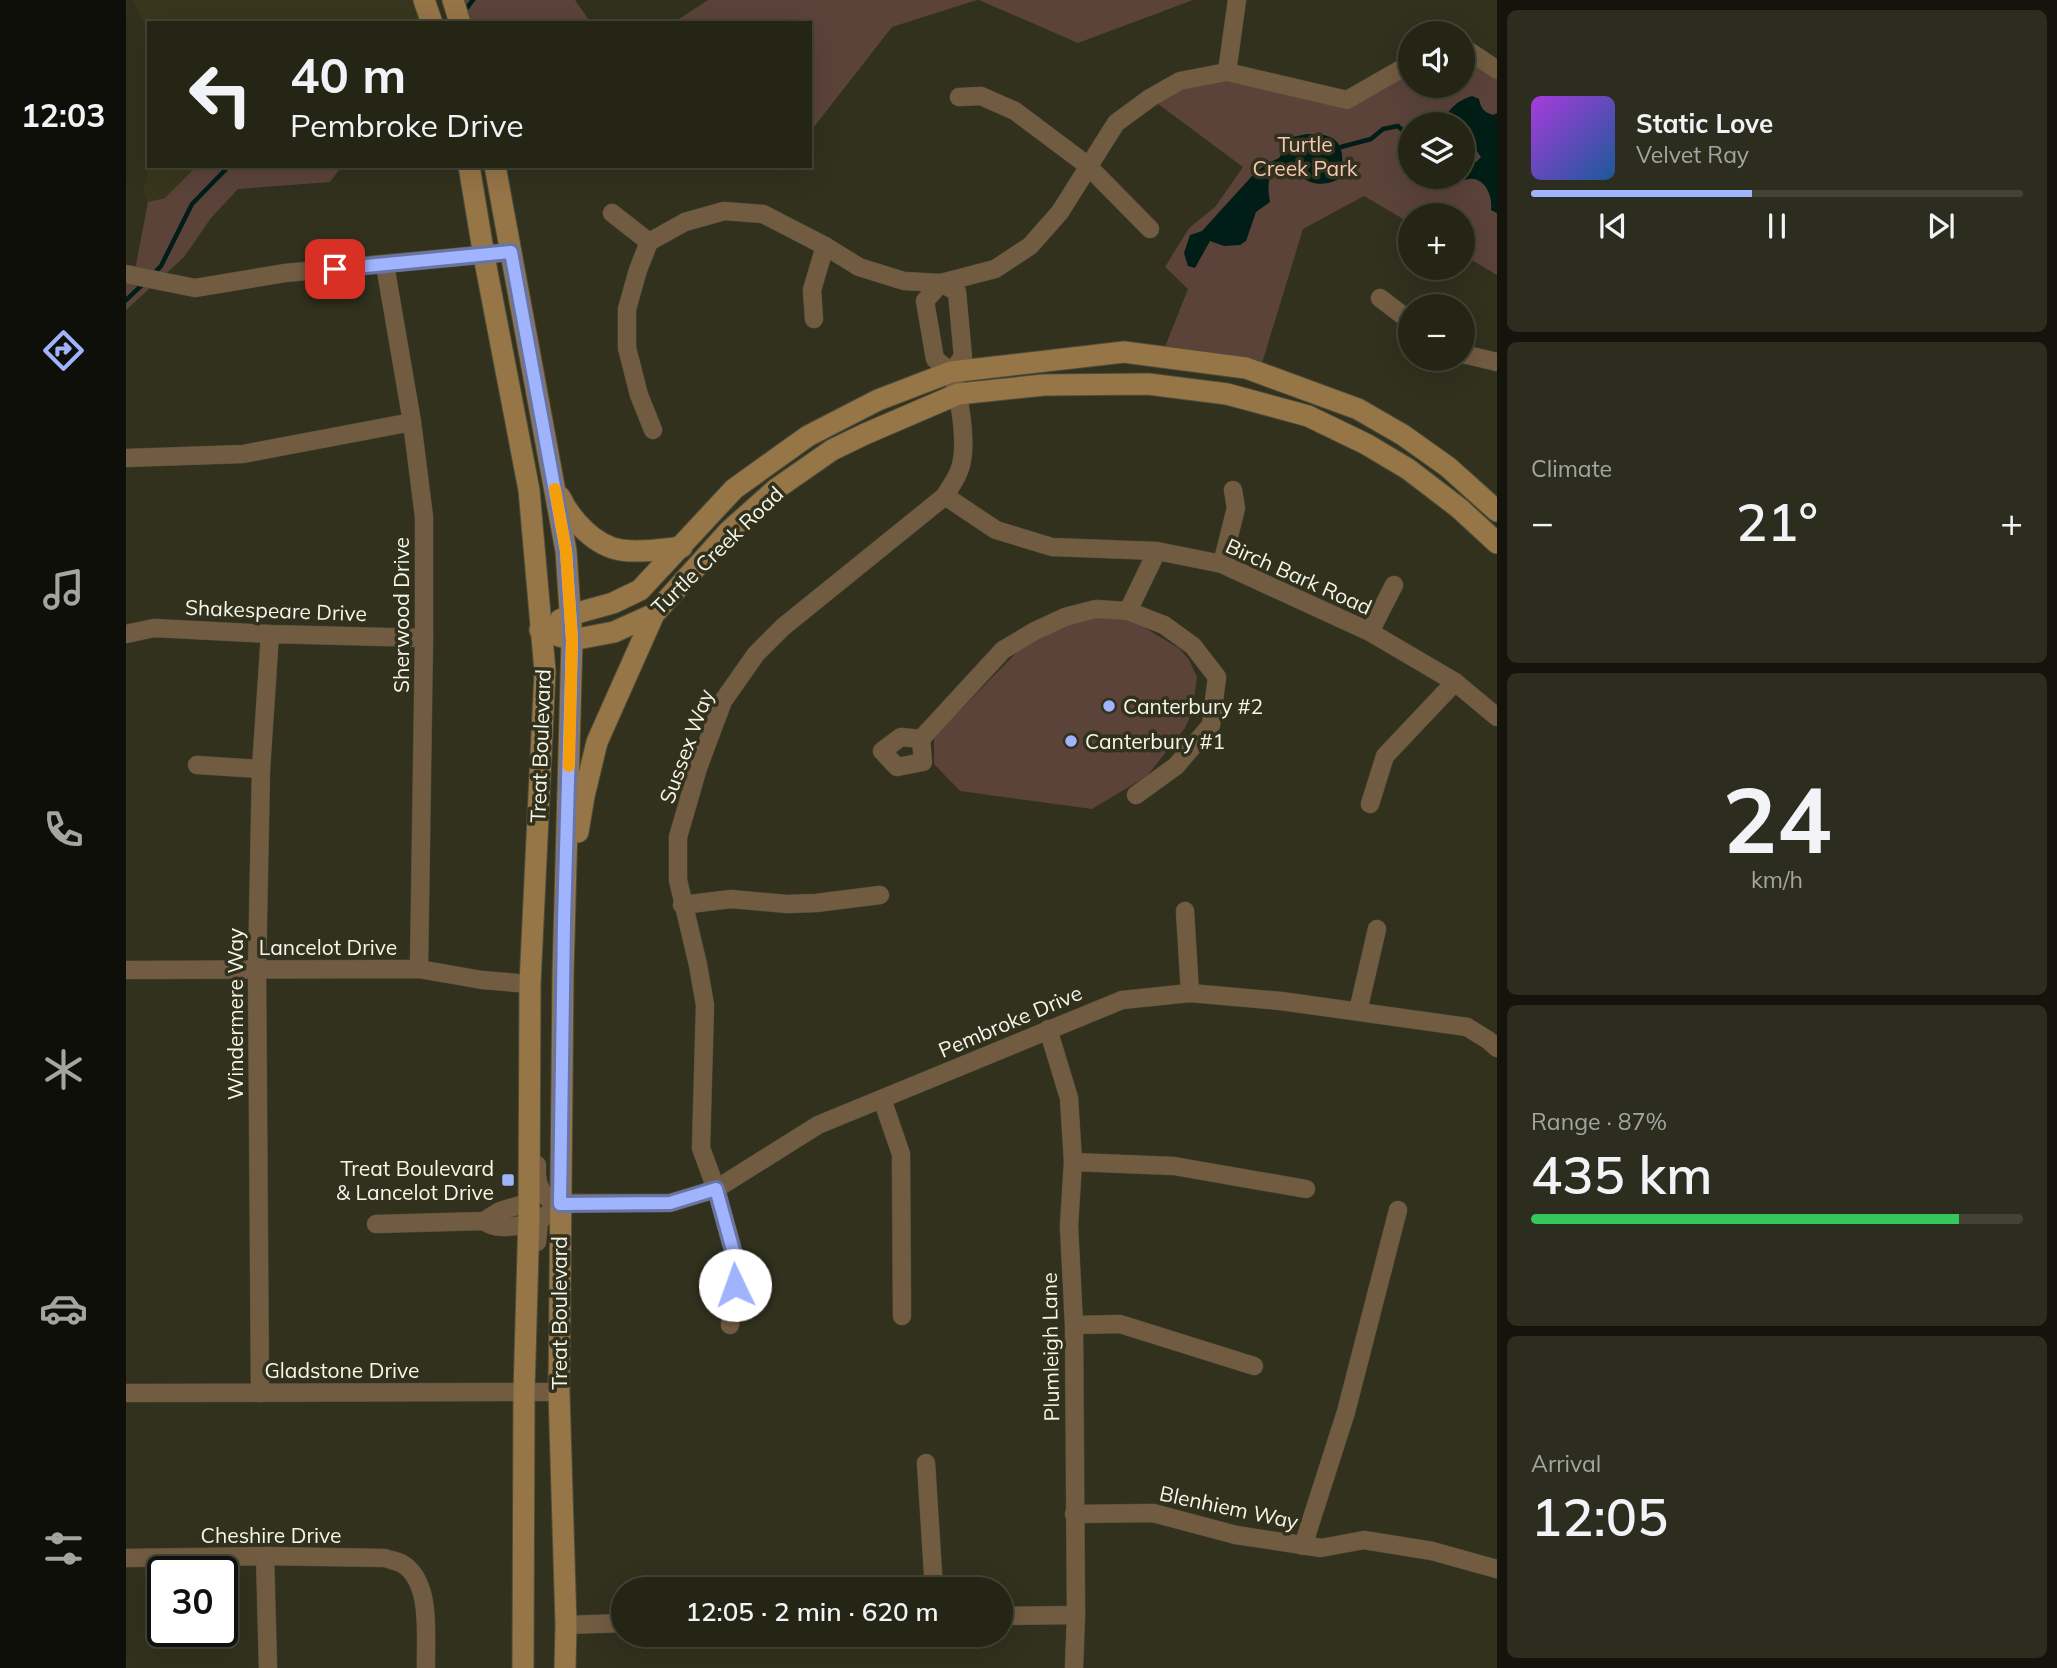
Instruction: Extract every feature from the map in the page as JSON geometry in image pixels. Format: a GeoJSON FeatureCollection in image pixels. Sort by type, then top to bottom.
{"type":"FeatureCollection","features":[{"type":"Feature","properties":{"kind":"main road"},"geometry":{"type":"LineString","coordinates":[[424,0],[431,21]]}},
{"type":"Feature","properties":{"kind":"main road","name":"Treat Boulevard"},"geometry":{"type":"LineString","coordinates":[[469,168],[529,490],[545,671],[530,984],[523,1668]]}},
{"type":"Feature","properties":{"kind":"main road","name":"Treat Boulevard"},"geometry":{"type":"LineString","coordinates":[[495,168],[566,551],[572,640],[560,1204],[559,1391],[565,1668]]}},
{"type":"Feature","properties":{"kind":"main road","name":"Turtle Creek Road"},"geometry":{"type":"LineString","coordinates":[[540,631],[570,615],[613,603],[640,590],[734,489],[807,436],[878,400],[951,372],[1124,352],[1246,368],[1358,409],[1381,422],[1448,467],[1497,511]]}},
{"type":"Feature","properties":{"kind":"main road","name":"Turtle Creek Road"},"geometry":{"type":"LineString","coordinates":[[540,631],[572,640],[614,632],[654,614],[729,531],[776,489],[832,450],[958,394],[1044,385],[1148,384],[1227,394],[1320,422],[1366,444],[1408,470],[1459,508],[1497,543]]}},
{"type":"Feature","properties":{"kind":"main road"},"geometry":{"type":"LineString","coordinates":[[555,487],[566,509],[587,534],[619,550],[682,547]]}},
{"type":"Feature","properties":{"kind":"main road"},"geometry":{"type":"LineString","coordinates":[[564,921],[584,796],[597,742],[654,614]]}},
{"type":"Feature","properties":{"kind":"street"},"geometry":{"type":"LineString","coordinates":[[1227,72],[1237,0]]}},
{"type":"Feature","properties":{"kind":"street"},"geometry":{"type":"LineString","coordinates":[[1475,55],[1497,69]]}},
{"type":"Feature","properties":{"kind":"street"},"geometry":{"type":"LineString","coordinates":[[653,430],[639,395],[628,348],[627,309],[649,242],[685,222],[724,211],[763,214],[859,267],[904,281],[941,283],[995,269],[1030,246],[1060,212],[1087,165],[1116,123],[1150,98],[1180,81],[1227,72],[1347,100],[1398,71]]}},
{"type":"Feature","properties":{"kind":"street"},"geometry":{"type":"LineString","coordinates":[[959,97],[981,96],[1015,111],[1087,165],[1150,229]]}},
{"type":"Feature","properties":{"kind":"street"},"geometry":{"type":"LineString","coordinates":[[612,213],[649,242]]}},
{"type":"Feature","properties":{"kind":"street"},"geometry":{"type":"LineString","coordinates":[[814,319],[812,290],[825,246]]}},
{"type":"Feature","properties":{"kind":"street"},"geometry":{"type":"LineString","coordinates":[[130,275],[195,288],[285,273],[511,252]]}},
{"type":"Feature","properties":{"kind":"street","name":"Sherwood Drive"},"geometry":{"type":"LineString","coordinates":[[385,265],[412,422],[424,517],[419,969]]}},
{"type":"Feature","properties":{"kind":"street"},"geometry":{"type":"LineString","coordinates":[[941,283],[957,292],[963,356],[951,372]]}},
{"type":"Feature","properties":{"kind":"street","name":"Sussex Way"},"geometry":{"type":"LineString","coordinates":[[730,1325],[737,1265],[716,1189],[701,1148],[705,1005],[698,965],[682,905],[678,880],[678,837],[698,768],[723,701],[755,654],[783,627],[945,496],[960,471],[962,452],[958,394],[951,372],[935,359],[925,300],[941,283]]}},
{"type":"Feature","properties":{"kind":"street"},"geometry":{"type":"LineString","coordinates":[[1380,298],[1398,312]]}},
{"type":"Feature","properties":{"kind":"street"},"geometry":{"type":"LineString","coordinates":[[1475,357],[1497,362]]}},
{"type":"Feature","properties":{"kind":"street"},"geometry":{"type":"LineString","coordinates":[[126,458],[243,454],[412,422]]}},
{"type":"Feature","properties":{"kind":"street"},"geometry":{"type":"LineString","coordinates":[[1222,564],[1236,508],[1233,490]]}},
{"type":"Feature","properties":{"kind":"street","name":"Birch Bark Road"},"geometry":{"type":"LineString","coordinates":[[945,496],[996,530],[1052,547],[1157,551],[1222,564],[1370,632],[1455,682],[1497,717]]}},
{"type":"Feature","properties":{"kind":"street"},"geometry":{"type":"LineString","coordinates":[[1128,611],[1157,551]]}},
{"type":"Feature","properties":{"kind":"street"},"geometry":{"type":"LineString","coordinates":[[1370,632],[1394,585]]}},
{"type":"Feature","properties":{"kind":"street"},"geometry":{"type":"LineString","coordinates":[[921,739],[1003,650],[1065,617],[1096,609],[1128,611],[1164,625],[1193,646],[1217,677],[1211,725],[1176,766],[1136,795]]}},
{"type":"Feature","properties":{"kind":"street","name":"Shakespeare Drive"},"geometry":{"type":"LineString","coordinates":[[126,634],[154,628],[424,638]]}},
{"type":"Feature","properties":{"kind":"street","name":"Windermere Way"},"geometry":{"type":"LineString","coordinates":[[260,1393],[257,970],[261,769],[270,634]]}},
{"type":"Feature","properties":{"kind":"street"},"geometry":{"type":"LineString","coordinates":[[1370,804],[1385,756],[1455,682]]}},
{"type":"Feature","properties":{"kind":"street"},"geometry":{"type":"LineString","coordinates":[[197,765],[261,769]]}},
{"type":"Feature","properties":{"kind":"street"},"geometry":{"type":"LineString","coordinates":[[682,905],[731,899],[787,904],[880,895]]}},
{"type":"Feature","properties":{"kind":"street"},"geometry":{"type":"LineString","coordinates":[[1185,911],[1190,993]]}},
{"type":"Feature","properties":{"kind":"street"},"geometry":{"type":"LineString","coordinates":[[1358,1011],[1377,929]]}},
{"type":"Feature","properties":{"kind":"street","name":"Lancelot Drive"},"geometry":{"type":"LineString","coordinates":[[126,970],[419,969],[482,980],[530,984]]}},
{"type":"Feature","properties":{"kind":"street","name":"Pembroke Drive"},"geometry":{"type":"LineString","coordinates":[[560,1204],[670,1203],[716,1189],[818,1125],[1122,1000],[1190,993],[1282,1001],[1467,1027],[1497,1048]]}},
{"type":"Feature","properties":{"kind":"street","name":"Plumleigh Lane"},"geometry":{"type":"LineString","coordinates":[[1048,1029],[1069,1098],[1073,1162],[1069,1226],[1074,1325],[1074,1668]]}},
{"type":"Feature","properties":{"kind":"street"},"geometry":{"type":"LineString","coordinates":[[528,1268],[536,1259],[539,1221],[560,1204],[548,1199],[536,1179],[538,1067],[530,1052]]}},
{"type":"Feature","properties":{"kind":"street"},"geometry":{"type":"LineString","coordinates":[[883,1099],[901,1154],[902,1316]]}},
{"type":"Feature","properties":{"kind":"street"},"geometry":{"type":"LineString","coordinates":[[1073,1162],[1174,1166],[1306,1189]]}},
{"type":"Feature","properties":{"kind":"street"},"geometry":{"type":"LineString","coordinates":[[1303,1546],[1346,1412],[1398,1210]]}},
{"type":"Feature","properties":{"kind":"street"},"geometry":{"type":"LineString","coordinates":[[376,1224],[484,1221],[500,1211],[529,1213]]}},
{"type":"Feature","properties":{"kind":"street"},"geometry":{"type":"LineString","coordinates":[[1074,1325],[1120,1324],[1254,1366]]}},
{"type":"Feature","properties":{"kind":"street","name":"Gladstone Drive"},"geometry":{"type":"LineString","coordinates":[[126,1393],[559,1391]]}},
{"type":"Feature","properties":{"kind":"street"},"geometry":{"type":"LineString","coordinates":[[926,1463],[933,1577]]}},
{"type":"Feature","properties":{"kind":"street","name":"Blenhiem Way"},"geometry":{"type":"LineString","coordinates":[[1074,1514],[1153,1513],[1236,1535],[1321,1548],[1364,1540],[1432,1551],[1497,1569]]}},
{"type":"Feature","properties":{"kind":"street"},"geometry":{"type":"LineString","coordinates":[[265,1556],[268,1668]]}},
{"type":"Feature","properties":{"kind":"street","name":"Cheshire Drive"},"geometry":{"type":"LineString","coordinates":[[126,1558],[265,1556],[385,1559],[400,1563],[412,1573],[424,1597],[426,1668]]}},
{"type":"Feature","properties":{"kind":"street"},"geometry":{"type":"LineString","coordinates":[[1013,1616],[1076,1615]]}},
{"type":"Feature","properties":{"kind":"street"},"geometry":{"type":"LineString","coordinates":[[566,1625],[611,1623]]}},
{"type":"Feature","properties":{"kind":"shaded area"},"geometry":{"type":"Polygon","coordinates":[[[133,0],[424,0],[426,21],[147,21],[147,30],[133,0]]]}},
{"type":"Feature","properties":{"kind":"shaded area"},"geometry":{"type":"Polygon","coordinates":[[[148,168],[195,168],[165,198],[148,202],[143,193],[148,168]]]}},
{"type":"Feature","properties":{"kind":"green space"},"geometry":{"type":"Polygon","coordinates":[[[453,0],[473,0],[468,4],[476,0],[575,0],[590,21],[459,21],[453,0]]]}},
{"type":"Feature","properties":{"kind":"green space"},"geometry":{"type":"Polygon","coordinates":[[[708,0],[977,0],[892,27],[812,129],[812,21],[676,21],[708,0]]]}},
{"type":"Feature","properties":{"kind":"green space"},"geometry":{"type":"Polygon","coordinates":[[[979,0],[1193,0],[1078,43],[979,0]]]}},
{"type":"Feature","properties":{"kind":"green space","name":"Turtle Creek Park"},"geometry":{"type":"Polygon","coordinates":[[[1475,58],[1497,70],[1497,275],[1475,262],[1475,203],[1398,203],[1398,216],[1364,196],[1303,229],[1259,373],[1161,357],[1188,289],[1165,267],[1189,228],[1215,207],[1243,167],[1150,98],[1227,72],[1347,100],[1398,71],[1398,98],[1475,98],[1475,58]]]}},
{"type":"Feature","properties":{"kind":"green space"},"geometry":{"type":"Polygon","coordinates":[[[195,168],[340,168],[330,182],[238,189],[211,218],[184,257],[126,310],[126,282],[134,275],[148,202],[165,198],[195,168]]]}},
{"type":"Feature","properties":{"kind":"green space"},"geometry":{"type":"Polygon","coordinates":[[[1089,617],[1125,618],[1180,649],[1197,677],[1192,713],[1185,728],[1147,776],[1092,809],[960,791],[934,764],[934,737],[1016,653],[1048,634],[1089,617]]]}},
{"type":"Feature","properties":{"kind":"water"},"geometry":{"type":"Polygon","coordinates":[[[1475,97],[1487,112],[1493,115],[1497,113],[1497,213],[1491,210],[1487,189],[1475,179],[1475,162],[1481,157],[1475,150],[1475,112],[1449,112],[1461,101],[1475,97]]]}},
{"type":"Feature","properties":{"kind":"water"},"geometry":{"type":"Polygon","coordinates":[[[1325,135],[1338,143],[1342,164],[1337,180],[1313,183],[1282,163],[1269,181],[1270,202],[1256,212],[1246,241],[1240,245],[1224,246],[1210,241],[1195,268],[1188,266],[1184,253],[1190,235],[1202,231],[1252,176],[1266,164],[1279,158],[1292,137],[1325,135]]]}},
{"type":"Feature","properties":{"kind":"waterway"},"geometry":{"type":"LineString","coordinates":[[463,13],[473,0]]}},
{"type":"Feature","properties":{"kind":"waterway"},"geometry":{"type":"LineString","coordinates":[[1341,147],[1371,139],[1383,129],[1398,126]]}},
{"type":"Feature","properties":{"kind":"waterway"},"geometry":{"type":"LineString","coordinates":[[152,275],[161,266],[192,204],[227,168]]}},
{"type":"Feature","properties":{"kind":"waterway"},"geometry":{"type":"LineString","coordinates":[[126,300],[143,284]]}},
{"type":"Feature","properties":{"kind":"slow traffic"},"geometry":{"type":"LineString","coordinates":[[555,489],[566,551],[572,640],[569,766]]}},
{"type":"Feature","properties":{"kind":"place","name":"Canterbury #2"},"geometry":{"type":"Point","coordinates":[1109,706]}},
{"type":"Feature","properties":{"kind":"place","name":"Canterbury #1"},"geometry":{"type":"Point","coordinates":[1071,741]}},
{"type":"Feature","properties":{"kind":"place","name":"Treat Boulevard & Lancelot Drive"},"geometry":{"type":"Point","coordinates":[508,1180]}},
{"type":"Feature","properties":{"kind":"route"},"geometry":{"type":"LineString","coordinates":[[335,269],[511,252],[566,551],[572,640],[560,1204],[670,1203],[716,1189],[737,1265],[735,1285]]}}]}
